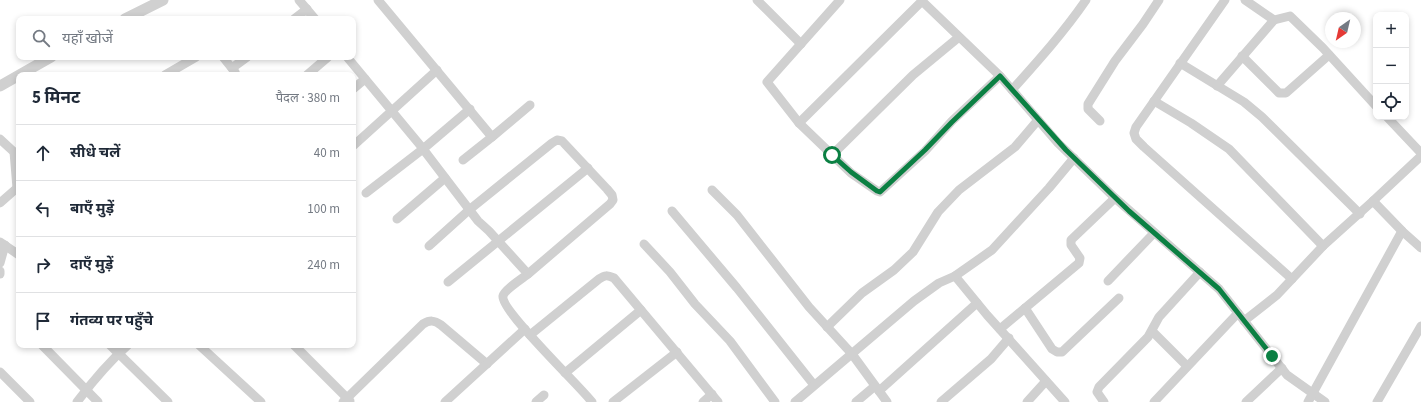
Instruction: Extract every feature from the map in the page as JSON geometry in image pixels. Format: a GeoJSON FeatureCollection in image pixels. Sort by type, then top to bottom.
{"type":"FeatureCollection","features":[{"type":"Feature","properties":{"kind":"street"},"geometry":{"type":"LineString","coordinates":[[129,16],[143,5],[163,0]]}},
{"type":"Feature","properties":{"kind":"street"},"geometry":{"type":"LineString","coordinates":[[299,0],[313,16]]}},
{"type":"Feature","properties":{"kind":"street"},"geometry":{"type":"LineString","coordinates":[[378,0],[492,137]]}},
{"type":"Feature","properties":{"kind":"street"},"geometry":{"type":"LineString","coordinates":[[757,0],[801,44]]}},
{"type":"Feature","properties":{"kind":"street"},"geometry":{"type":"LineString","coordinates":[[839,0],[767,82],[799,123],[851,172],[877,191],[880,192],[925,150],[1000,76]]}},
{"type":"Feature","properties":{"kind":"street"},"geometry":{"type":"LineString","coordinates":[[1012,90],[1047,51],[1086,0]]}},
{"type":"Feature","properties":{"kind":"street"},"geometry":{"type":"LineString","coordinates":[[1100,121],[1088,109],[1088,104],[1115,60],[1143,24],[1159,0]]}},
{"type":"Feature","properties":{"kind":"street"},"geometry":{"type":"LineString","coordinates":[[1225,0],[1136,127],[1134,133],[1136,139],[1292,279]]}},
{"type":"Feature","properties":{"kind":"street"},"geometry":{"type":"LineString","coordinates":[[1245,0],[1274,20]]}},
{"type":"Feature","properties":{"kind":"street"},"geometry":{"type":"LineString","coordinates":[[799,123],[922,1],[1000,76],[1058,143],[1115,198],[1219,289],[1287,375],[1324,402]]}},
{"type":"Feature","properties":{"kind":"street"},"geometry":{"type":"LineString","coordinates":[[298,16],[307,9]]}},
{"type":"Feature","properties":{"kind":"street"},"geometry":{"type":"LineString","coordinates":[[1217,86],[1274,20],[1290,16],[1329,55],[1373,103]]}},
{"type":"Feature","properties":{"kind":"street"},"geometry":{"type":"LineString","coordinates":[[832,155],[913,75],[959,37]]}},
{"type":"Feature","properties":{"kind":"street"},"geometry":{"type":"LineString","coordinates":[[1242,56],[1279,93],[1286,93],[1329,55]]}},
{"type":"Feature","properties":{"kind":"street"},"geometry":{"type":"LineString","coordinates":[[25,72],[46,60]]}},
{"type":"Feature","properties":{"kind":"street"},"geometry":{"type":"LineString","coordinates":[[170,72],[191,60]]}},
{"type":"Feature","properties":{"kind":"street"},"geometry":{"type":"LineString","coordinates":[[225,60],[234,72],[244,60]]}},
{"type":"Feature","properties":{"kind":"street"},"geometry":{"type":"LineString","coordinates":[[310,72],[324,60]]}},
{"type":"Feature","properties":{"kind":"street"},"geometry":{"type":"LineString","coordinates":[[349,60],[423,149],[478,221],[528,274]]}},
{"type":"Feature","properties":{"kind":"street"},"geometry":{"type":"LineString","coordinates":[[1180,63],[1244,102],[1262,117],[1360,214]]}},
{"type":"Feature","properties":{"kind":"street"},"geometry":{"type":"LineString","coordinates":[[356,143],[436,70]]}},
{"type":"Feature","properties":{"kind":"street"},"geometry":{"type":"LineString","coordinates":[[0,86],[16,77]]}},
{"type":"Feature","properties":{"kind":"street"},"geometry":{"type":"LineString","coordinates":[[356,86],[365,79]]}},
{"type":"Feature","properties":{"kind":"street"},"geometry":{"type":"LineString","coordinates":[[1154,101],[1191,122],[1229,149],[1324,246]]}},
{"type":"Feature","properties":{"kind":"street"},"geometry":{"type":"LineString","coordinates":[[463,160],[530,105]]}},
{"type":"Feature","properties":{"kind":"street"},"geometry":{"type":"LineString","coordinates":[[366,193],[423,149],[470,109]]}},
{"type":"Feature","properties":{"kind":"street"},"geometry":{"type":"LineString","coordinates":[[827,327],[862,293],[894,270],[913,252],[938,212],[959,190],[1015,147],[1038,120]]}},
{"type":"Feature","properties":{"kind":"street"},"geometry":{"type":"LineString","coordinates":[[1390,120],[1421,152]]}},
{"type":"Feature","properties":{"kind":"street"},"geometry":{"type":"LineString","coordinates":[[0,138],[16,152]]}},
{"type":"Feature","properties":{"kind":"street"},"geometry":{"type":"LineString","coordinates":[[429,246],[469,210],[557,140],[562,141],[612,195],[613,200],[503,296],[507,308],[527,332],[592,402]]}},
{"type":"Feature","properties":{"kind":"street"},"geometry":{"type":"LineString","coordinates":[[1244,321],[1277,295],[1324,246],[1421,156]]}},
{"type":"Feature","properties":{"kind":"street"},"geometry":{"type":"LineString","coordinates":[[795,402],[914,301],[939,283],[955,276],[992,250],[1049,188],[1074,158]]}},
{"type":"Feature","properties":{"kind":"street"},"geometry":{"type":"LineString","coordinates":[[448,282],[588,168]]}},
{"type":"Feature","properties":{"kind":"street"},"geometry":{"type":"LineString","coordinates":[[397,219],[445,178]]}},
{"type":"Feature","properties":{"kind":"street"},"geometry":{"type":"LineString","coordinates":[[0,203],[16,190]]}},
{"type":"Feature","properties":{"kind":"street"},"geometry":{"type":"LineString","coordinates":[[712,190],[737,215],[809,307],[852,354],[887,402]]}},
{"type":"Feature","properties":{"kind":"street"},"geometry":{"type":"LineString","coordinates":[[1000,329],[1078,263],[1080,258],[1071,245],[1071,240],[1115,198]]}},
{"type":"Feature","properties":{"kind":"street"},"geometry":{"type":"LineString","coordinates":[[1373,201],[1421,248]]}},
{"type":"Feature","properties":{"kind":"street"},"geometry":{"type":"LineString","coordinates":[[672,211],[742,294],[814,385]]}},
{"type":"Feature","properties":{"kind":"street"},"geometry":{"type":"LineString","coordinates":[[1308,402],[1402,231]]}},
{"type":"Feature","properties":{"kind":"street"},"geometry":{"type":"LineString","coordinates":[[1108,281],[1154,233]]}},
{"type":"Feature","properties":{"kind":"street"},"geometry":{"type":"LineString","coordinates":[[0,263],[2,243],[16,253]]}},
{"type":"Feature","properties":{"kind":"street"},"geometry":{"type":"LineString","coordinates":[[644,244],[670,272],[695,304],[730,340],[776,402]]}},
{"type":"Feature","properties":{"kind":"street"},"geometry":{"type":"LineString","coordinates":[[1104,402],[1098,392],[1099,387],[1148,337],[1159,317],[1200,272]]}},
{"type":"Feature","properties":{"kind":"street"},"geometry":{"type":"LineString","coordinates":[[445,402],[486,364],[605,275],[614,278],[718,402]]}},
{"type":"Feature","properties":{"kind":"street"},"geometry":{"type":"LineString","coordinates":[[955,276],[1065,402]]}},
{"type":"Feature","properties":{"kind":"street"},"geometry":{"type":"LineString","coordinates":[[1025,308],[1052,349],[1057,352],[1062,352],[1119,298]]}},
{"type":"Feature","properties":{"kind":"street"},"geometry":{"type":"LineString","coordinates":[[856,402],[877,388],[978,303]]}},
{"type":"Feature","properties":{"kind":"street"},"geometry":{"type":"LineString","coordinates":[[565,373],[641,310]]}},
{"type":"Feature","properties":{"kind":"street"},"geometry":{"type":"LineString","coordinates":[[1154,402],[1238,313]]}},
{"type":"Feature","properties":{"kind":"street"},"geometry":{"type":"LineString","coordinates":[[297,348],[347,400],[423,324],[430,321],[436,321],[442,325],[486,364]]}},
{"type":"Feature","properties":{"kind":"street"},"geometry":{"type":"LineString","coordinates":[[1377,402],[1421,326]]}},
{"type":"Feature","properties":{"kind":"street"},"geometry":{"type":"LineString","coordinates":[[1152,331],[1187,366]]}},
{"type":"Feature","properties":{"kind":"street"},"geometry":{"type":"LineString","coordinates":[[947,400],[991,359],[1009,338]]}},
{"type":"Feature","properties":{"kind":"street"},"geometry":{"type":"LineString","coordinates":[[45,348],[98,402]]}},
{"type":"Feature","properties":{"kind":"street"},"geometry":{"type":"LineString","coordinates":[[113,348],[168,402]]}},
{"type":"Feature","properties":{"kind":"street"},"geometry":{"type":"LineString","coordinates":[[77,402],[118,353],[124,348]]}},
{"type":"Feature","properties":{"kind":"street"},"geometry":{"type":"LineString","coordinates":[[201,348],[261,402]]}},
{"type":"Feature","properties":{"kind":"street"},"geometry":{"type":"LineString","coordinates":[[614,402],[677,352]]}},
{"type":"Feature","properties":{"kind":"street"},"geometry":{"type":"LineString","coordinates":[[1246,402],[1282,368]]}},
{"type":"Feature","properties":{"kind":"street"},"geometry":{"type":"LineString","coordinates":[[0,372],[30,402]]}},
{"type":"Feature","properties":{"kind":"street"},"geometry":{"type":"LineString","coordinates":[[1027,402],[1046,381]]}},
{"type":"Feature","properties":{"kind":"street"},"geometry":{"type":"LineString","coordinates":[[703,402],[712,394]]}},
{"type":"Feature","properties":{"kind":"street"},"geometry":{"type":"LineString","coordinates":[[536,402],[544,395]]}},
{"type":"Feature","properties":{"kind":"route"},"geometry":{"type":"LineString","coordinates":[[832,155],[851,172],[880,192],[1000,76],[1058,143],[1129,211],[1219,289],[1272,356]]}}]}
